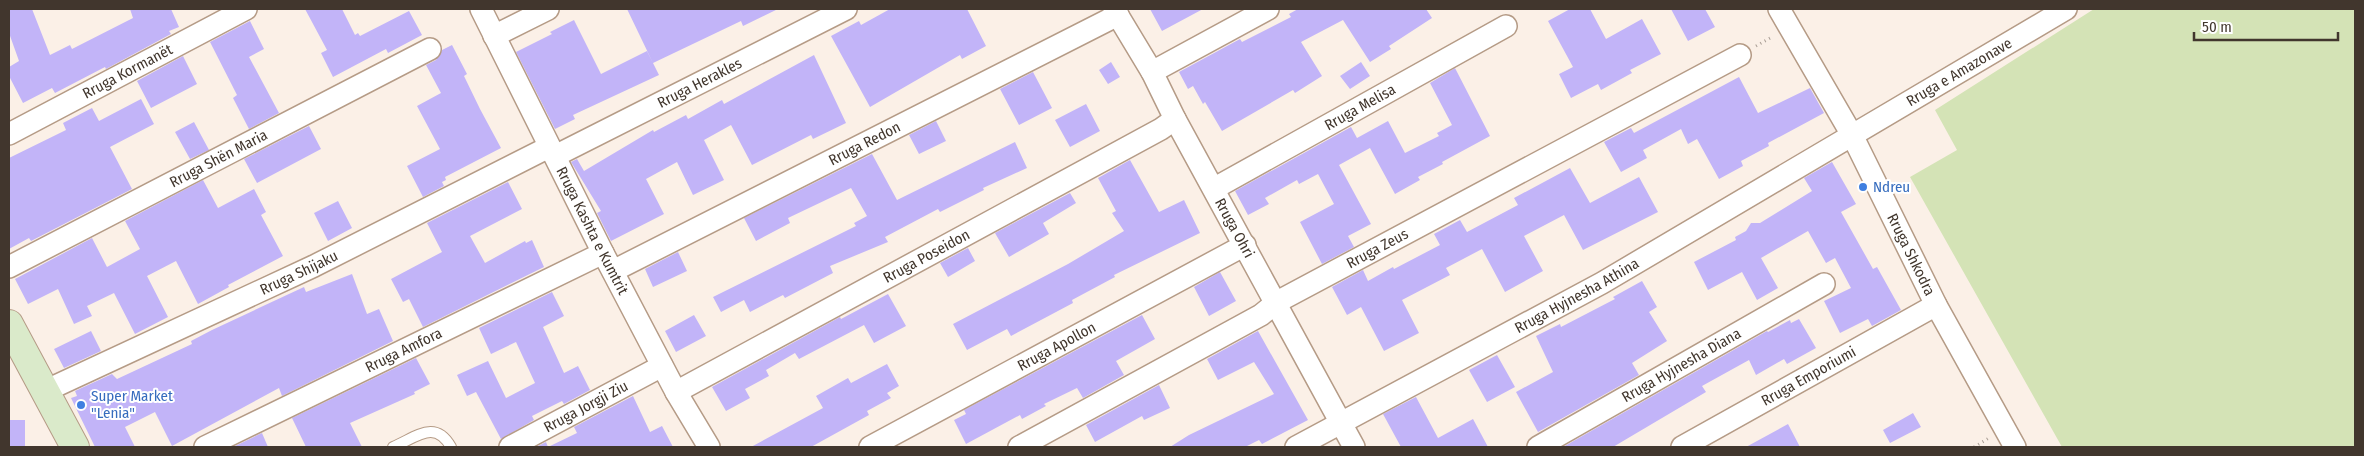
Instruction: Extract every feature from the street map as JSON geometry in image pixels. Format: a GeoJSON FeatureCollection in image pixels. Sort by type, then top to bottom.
{"type":"FeatureCollection","features":[{"type":"Feature","properties":{"kind":"main road"},"geometry":{"type":"LineString","coordinates":[[9,324],[75,447]]}},
{"type":"Feature","properties":{"kind":"street","name":"Rruga Kormanët"},"geometry":{"type":"LineString","coordinates":[[9,134],[246,9]]}},
{"type":"Feature","properties":{"kind":"street","name":"Rruga Kashta e Kumtrit"},"geometry":{"type":"LineString","coordinates":[[481,9],[662,366],[709,447]]}},
{"type":"Feature","properties":{"kind":"street"},"geometry":{"type":"LineString","coordinates":[[494,36],[548,9]]}},
{"type":"Feature","properties":{"kind":"street","name":"Rruga Herakles"},"geometry":{"type":"LineString","coordinates":[[552,152],[846,9]]}},
{"type":"Feature","properties":{"kind":"street"},"geometry":{"type":"LineString","coordinates":[[1152,72],[1268,9]]}},
{"type":"Feature","properties":{"kind":"street","name":"Rruga e Amazonave"},"geometry":{"type":"LineString","coordinates":[[1852,135],[1883,115],[2066,9]]}},
{"type":"Feature","properties":{"kind":"street","name":"Rruga Ohri"},"geometry":{"type":"LineString","coordinates":[[1116,12],[1152,72],[1175,119],[1215,188],[1354,447]]}},
{"type":"Feature","properties":{"kind":"street","name":"Rruga Redon"},"geometry":{"type":"LineString","coordinates":[[608,262],[1116,12]]}},
{"type":"Feature","properties":{"kind":"street","name":"Rruga Shkodra"},"geometry":{"type":"LineString","coordinates":[[1786,15],[1852,135],[1936,306],[2015,447]]}},
{"type":"Feature","properties":{"kind":"street","name":"Rruga Melisa"},"geometry":{"type":"LineString","coordinates":[[1215,188],[1506,26]]}},
{"type":"Feature","properties":{"kind":"street","name":"Rruga Shën Maria"},"geometry":{"type":"LineString","coordinates":[[9,267],[430,49]]}},
{"type":"Feature","properties":{"kind":"street","name":"Rruga Zeus"},"geometry":{"type":"LineString","coordinates":[[1019,447],[1261,315],[1277,302],[1740,55]]}},
{"type":"Feature","properties":{"kind":"street","name":"Rruga Poseidon"},"geometry":{"type":"LineString","coordinates":[[676,392],[1161,130],[1175,119]]}},
{"type":"Feature","properties":{"kind":"street","name":"Rruga Hyjnesha Athina"},"geometry":{"type":"LineString","coordinates":[[1296,447],[1602,282],[1852,135]]}},
{"type":"Feature","properties":{"kind":"street","name":"Rruga Shijaku"},"geometry":{"type":"LineString","coordinates":[[45,391],[314,266],[552,152]]}},
{"type":"Feature","properties":{"kind":"street","name":"Rruga Apollon"},"geometry":{"type":"LineString","coordinates":[[870,447],[1245,245]]}},
{"type":"Feature","properties":{"kind":"street","name":"Rruga Amfora"},"geometry":{"type":"LineString","coordinates":[[205,447],[608,262]]}},
{"type":"Feature","properties":{"kind":"street","name":"Rruga Hyjnesha Diana"},"geometry":{"type":"LineString","coordinates":[[1538,447],[1824,284]]}},
{"type":"Feature","properties":{"kind":"street","name":"Rruga Emporiumi"},"geometry":{"type":"LineString","coordinates":[[1682,447],[1936,306]]}},
{"type":"Feature","properties":{"kind":"street","name":"Rruga Jorgji Ziu"},"geometry":{"type":"LineString","coordinates":[[510,447],[662,366]]}},
{"type":"Feature","properties":{"kind":"lane"},"geometry":{"type":"LineString","coordinates":[[393,447],[429,432],[437,432],[445,436],[452,447]]}},
{"type":"Feature","properties":{"kind":"path"},"geometry":{"type":"LineString","coordinates":[[1740,55],[1786,15]]}},
{"type":"Feature","properties":{"kind":"green space"},"geometry":{"type":"Polygon","coordinates":[[[2094,9],[2355,9],[2355,447],[2062,447],[1910,177],[1957,150],[1935,110],[2094,9]]]}},
{"type":"Feature","properties":{"kind":"building"},"geometry":{"type":"Polygon","coordinates":[[[9,9],[32,9],[50,55],[70,45],[72,49],[133,18],[130,9],[171,9],[179,27],[169,31],[171,34],[106,69],[105,67],[55,93],[52,88],[23,103],[9,76],[9,67],[19,61],[9,33],[9,9]]]}},
{"type":"Feature","properties":{"kind":"building"},"geometry":{"type":"Polygon","coordinates":[[[305,9],[342,9],[355,35],[358,33],[360,36],[409,11],[422,35],[388,53],[386,49],[333,77],[321,53],[327,50],[305,9]]]}},
{"type":"Feature","properties":{"kind":"building"},"geometry":{"type":"Polygon","coordinates":[[[627,9],[778,9],[743,26],[741,21],[653,63],[627,9]]]}},
{"type":"Feature","properties":{"kind":"building"},"geometry":{"type":"Polygon","coordinates":[[[890,9],[967,9],[986,46],[962,59],[960,55],[870,107],[831,36],[859,21],[861,25],[890,9]]]}},
{"type":"Feature","properties":{"kind":"building"},"geometry":{"type":"Polygon","coordinates":[[[1150,9],[1203,9],[1162,31],[1150,9]]]}},
{"type":"Feature","properties":{"kind":"building"},"geometry":{"type":"Polygon","coordinates":[[[1298,9],[1426,9],[1432,18],[1389,46],[1391,49],[1370,62],[1343,20],[1301,42],[1322,76],[1295,93],[1293,90],[1222,131],[1205,102],[1203,104],[1193,86],[1188,89],[1179,72],[1240,39],[1242,42],[1291,17],[1289,14],[1298,9]]]}},
{"type":"Feature","properties":{"kind":"building"},"geometry":{"type":"Polygon","coordinates":[[[1570,9],[1590,9],[1606,39],[1642,19],[1661,54],[1630,70],[1632,73],[1601,90],[1598,84],[1571,98],[1559,74],[1573,67],[1548,21],[1570,9]]]}},
{"type":"Feature","properties":{"kind":"building"},"geometry":{"type":"Polygon","coordinates":[[[1671,9],[1705,9],[1715,27],[1688,41],[1671,9]]]}},
{"type":"Feature","properties":{"kind":"building"},"geometry":{"type":"Polygon","coordinates":[[[574,20],[601,74],[647,51],[659,75],[573,115],[575,119],[555,129],[516,52],[552,34],[550,32],[574,20]]]}},
{"type":"Feature","properties":{"kind":"building"},"geometry":{"type":"Polygon","coordinates":[[[250,21],[264,49],[249,57],[279,113],[249,129],[233,98],[237,95],[210,42],[250,21]]]}},
{"type":"Feature","properties":{"kind":"building"},"geometry":{"type":"Polygon","coordinates":[[[452,45],[467,74],[464,76],[501,148],[445,177],[446,180],[442,182],[444,186],[423,197],[407,166],[440,149],[417,106],[441,93],[426,65],[436,60],[442,50],[452,45]]]}},
{"type":"Feature","properties":{"kind":"building"},"geometry":{"type":"Polygon","coordinates":[[[814,55],[846,123],[813,139],[811,135],[752,165],[731,125],[704,140],[724,180],[693,195],[677,162],[646,179],[664,214],[611,241],[597,213],[601,211],[571,162],[577,159],[584,171],[653,130],[654,132],[686,115],[688,119],[722,100],[724,104],[814,55]]]}},
{"type":"Feature","properties":{"kind":"building"},"geometry":{"type":"Polygon","coordinates":[[[183,56],[197,84],[151,108],[137,81],[183,56]]]}},
{"type":"Feature","properties":{"kind":"building"},"geometry":{"type":"Polygon","coordinates":[[[1111,62],[1120,77],[1108,84],[1099,70],[1111,62]]]}},
{"type":"Feature","properties":{"kind":"building"},"geometry":{"type":"Polygon","coordinates":[[[1361,62],[1370,76],[1350,89],[1340,76],[1361,62]]]}},
{"type":"Feature","properties":{"kind":"building"},"geometry":{"type":"Polygon","coordinates":[[[1455,68],[1490,136],[1442,162],[1443,164],[1418,177],[1420,180],[1395,194],[1370,148],[1339,165],[1371,224],[1348,236],[1354,247],[1322,264],[1300,222],[1334,204],[1318,174],[1299,184],[1297,180],[1265,198],[1269,204],[1248,215],[1235,191],[1351,127],[1357,138],[1388,121],[1405,153],[1439,136],[1437,133],[1452,125],[1430,83],[1455,68]]]}},
{"type":"Feature","properties":{"kind":"building"},"geometry":{"type":"Polygon","coordinates":[[[1033,72],[1052,108],[1019,125],[1000,89],[1033,72]]]}},
{"type":"Feature","properties":{"kind":"building"},"geometry":{"type":"Polygon","coordinates":[[[1739,77],[1758,113],[1810,88],[1824,113],[1768,143],[1769,146],[1741,161],[1743,166],[1719,179],[1697,139],[1688,144],[1681,129],[1643,150],[1647,158],[1621,172],[1604,142],[1631,128],[1634,133],[1739,77]]]}},
{"type":"Feature","properties":{"kind":"building"},"geometry":{"type":"Polygon","coordinates":[[[141,99],[154,124],[110,147],[132,189],[31,241],[29,238],[9,249],[9,158],[66,130],[63,123],[92,108],[99,121],[141,99]]]}},
{"type":"Feature","properties":{"kind":"building"},"geometry":{"type":"Polygon","coordinates":[[[1086,104],[1100,131],[1070,147],[1055,120],[1086,104]]]}},
{"type":"Feature","properties":{"kind":"building"},"geometry":{"type":"Polygon","coordinates":[[[936,121],[946,141],[919,154],[909,135],[936,121]]]}},
{"type":"Feature","properties":{"kind":"building"},"geometry":{"type":"Polygon","coordinates":[[[194,122],[209,150],[190,159],[175,132],[194,122]]]}},
{"type":"Feature","properties":{"kind":"building"},"geometry":{"type":"Polygon","coordinates":[[[309,126],[321,149],[257,183],[244,159],[309,126]]]}},
{"type":"Feature","properties":{"kind":"building"},"geometry":{"type":"Polygon","coordinates":[[[1015,142],[1027,168],[983,188],[984,190],[940,212],[938,209],[885,237],[888,242],[830,266],[833,273],[785,298],[783,295],[750,312],[744,300],[721,312],[713,297],[856,226],[854,223],[867,216],[851,188],[788,218],[790,223],[756,241],[744,218],[872,154],[897,200],[1015,142]]]}},
{"type":"Feature","properties":{"kind":"building"},"geometry":{"type":"Polygon","coordinates":[[[1130,160],[1159,212],[1184,200],[1200,233],[1114,275],[1115,277],[1072,300],[1073,303],[1011,336],[1007,329],[967,350],[953,324],[1068,264],[1124,231],[1112,213],[1116,211],[1098,178],[1130,160]]]}},
{"type":"Feature","properties":{"kind":"building"},"geometry":{"type":"Polygon","coordinates":[[[1832,162],[1856,204],[1841,212],[1873,269],[1877,267],[1901,310],[1872,326],[1868,319],[1840,333],[1824,301],[1851,288],[1835,258],[1826,263],[1808,231],[1761,258],[1778,288],[1757,300],[1742,272],[1708,290],[1694,262],[1736,240],[1735,237],[1746,231],[1751,223],[1760,223],[1812,191],[1804,178],[1832,162]]]}},
{"type":"Feature","properties":{"kind":"building"},"geometry":{"type":"Polygon","coordinates":[[[1570,168],[1590,203],[1639,177],[1658,212],[1583,250],[1564,215],[1524,236],[1543,271],[1505,292],[1482,249],[1446,268],[1450,275],[1402,300],[1419,333],[1384,351],[1361,307],[1347,315],[1332,287],[1363,270],[1368,281],[1393,267],[1394,269],[1440,245],[1434,234],[1460,220],[1467,232],[1518,205],[1514,198],[1570,168]]]}},
{"type":"Feature","properties":{"kind":"building"},"geometry":{"type":"Polygon","coordinates":[[[203,180],[218,208],[254,189],[266,212],[261,215],[283,256],[228,285],[229,287],[198,304],[176,261],[147,276],[168,317],[135,334],[114,293],[87,306],[92,316],[74,324],[58,289],[28,304],[15,279],[92,238],[107,267],[140,249],[125,221],[203,180]]]}},
{"type":"Feature","properties":{"kind":"building"},"geometry":{"type":"Polygon","coordinates":[[[508,182],[522,209],[470,236],[485,263],[525,241],[526,243],[532,240],[544,267],[423,327],[409,299],[403,302],[391,279],[442,252],[427,223],[508,182]]]}},
{"type":"Feature","properties":{"kind":"building"},"geometry":{"type":"Polygon","coordinates":[[[1070,193],[1076,203],[1043,223],[1049,234],[1009,257],[995,233],[1070,193]]]}},
{"type":"Feature","properties":{"kind":"building"},"geometry":{"type":"Polygon","coordinates":[[[338,201],[352,228],[328,241],[314,213],[338,201]]]}},
{"type":"Feature","properties":{"kind":"building"},"geometry":{"type":"Polygon","coordinates":[[[968,248],[975,261],[948,277],[940,263],[968,248]]]}},
{"type":"Feature","properties":{"kind":"building"},"geometry":{"type":"Polygon","coordinates":[[[678,252],[687,271],[653,287],[645,269],[678,252]]]}},
{"type":"Feature","properties":{"kind":"building"},"geometry":{"type":"Polygon","coordinates":[[[1220,272],[1236,301],[1209,316],[1194,287],[1220,272]]]}},
{"type":"Feature","properties":{"kind":"building"},"geometry":{"type":"Polygon","coordinates":[[[352,274],[367,314],[379,309],[393,341],[282,396],[279,388],[172,446],[155,412],[125,427],[135,447],[95,447],[71,398],[77,396],[75,391],[112,374],[117,379],[192,344],[191,341],[212,330],[304,287],[306,292],[352,274]]]}},
{"type":"Feature","properties":{"kind":"building"},"geometry":{"type":"Polygon","coordinates":[[[1642,281],[1657,307],[1649,312],[1667,341],[1632,363],[1639,375],[1538,432],[1516,392],[1553,372],[1536,336],[1560,324],[1561,327],[1615,299],[1613,297],[1642,281]]]}},
{"type":"Feature","properties":{"kind":"building"},"geometry":{"type":"Polygon","coordinates":[[[552,292],[564,316],[543,327],[564,373],[578,366],[590,390],[564,404],[562,401],[532,416],[534,420],[501,439],[476,392],[467,396],[457,375],[488,361],[506,398],[535,383],[516,342],[491,354],[479,328],[552,292]]]}},
{"type":"Feature","properties":{"kind":"building"},"geometry":{"type":"Polygon","coordinates":[[[888,294],[906,326],[874,343],[864,325],[799,359],[795,353],[766,370],[769,376],[745,389],[750,398],[726,411],[712,387],[840,317],[841,319],[888,294]]]}},
{"type":"Feature","properties":{"kind":"building"},"geometry":{"type":"Polygon","coordinates":[[[694,315],[706,336],[676,352],[665,331],[694,315]]]}},
{"type":"Feature","properties":{"kind":"building"},"geometry":{"type":"Polygon","coordinates":[[[1142,315],[1155,339],[1116,361],[1124,375],[1083,398],[1077,388],[1044,404],[1046,406],[1022,419],[1020,415],[966,444],[954,420],[966,414],[964,410],[1142,315]]]}},
{"type":"Feature","properties":{"kind":"building"},"geometry":{"type":"Polygon","coordinates":[[[1799,319],[1816,348],[1787,364],[1784,359],[1756,375],[1749,360],[1702,386],[1706,392],[1613,447],[1563,447],[1767,331],[1790,320],[1791,323],[1799,319]]]}},
{"type":"Feature","properties":{"kind":"building"},"geometry":{"type":"Polygon","coordinates":[[[91,331],[101,351],[64,368],[54,349],[91,331]]]}},
{"type":"Feature","properties":{"kind":"building"},"geometry":{"type":"Polygon","coordinates":[[[1258,331],[1308,420],[1262,444],[1259,440],[1245,447],[1170,447],[1189,435],[1274,394],[1254,362],[1218,380],[1207,359],[1258,331]]]}},
{"type":"Feature","properties":{"kind":"building"},"geometry":{"type":"Polygon","coordinates":[[[1497,355],[1515,387],[1487,402],[1469,370],[1497,355]]]}},
{"type":"Feature","properties":{"kind":"building"},"geometry":{"type":"Polygon","coordinates":[[[416,358],[430,384],[414,392],[415,394],[350,423],[362,447],[306,447],[292,418],[416,358]]]}},
{"type":"Feature","properties":{"kind":"building"},"geometry":{"type":"Polygon","coordinates":[[[887,364],[899,386],[887,393],[891,398],[867,411],[869,415],[811,447],[751,447],[823,408],[816,396],[848,378],[851,383],[887,364]]]}},
{"type":"Feature","properties":{"kind":"building"},"geometry":{"type":"Polygon","coordinates":[[[1159,385],[1170,408],[1144,420],[1142,416],[1095,442],[1086,425],[1159,385]]]}},
{"type":"Feature","properties":{"kind":"building"},"geometry":{"type":"Polygon","coordinates":[[[633,396],[650,432],[662,426],[673,447],[548,447],[577,433],[574,427],[633,396]]]}},
{"type":"Feature","properties":{"kind":"building"},"geometry":{"type":"Polygon","coordinates":[[[1416,397],[1438,438],[1473,419],[1488,447],[1401,447],[1383,414],[1416,397]]]}},
{"type":"Feature","properties":{"kind":"building"},"geometry":{"type":"Polygon","coordinates":[[[1913,413],[1921,427],[1890,443],[1883,430],[1913,413]]]}},
{"type":"Feature","properties":{"kind":"building"},"geometry":{"type":"Polygon","coordinates":[[[9,420],[25,420],[25,447],[9,447],[9,420]]]}},
{"type":"Feature","properties":{"kind":"building"},"geometry":{"type":"Polygon","coordinates":[[[1788,424],[1800,447],[1746,447],[1788,424]]]}},
{"type":"Feature","properties":{"kind":"building"},"geometry":{"type":"Polygon","coordinates":[[[262,433],[268,447],[233,447],[262,433]]]}},
{"type":"Feature","properties":{"kind":"building"},"geometry":{"type":"Polygon","coordinates":[[[546,442],[548,447],[536,447],[546,442]]]}},
{"type":"Feature","properties":{"kind":"place","name":"Ndreu"},"geometry":{"type":"Point","coordinates":[1863,187]}},
{"type":"Feature","properties":{"kind":"place","name":"Super Market \"Lenia\""},"geometry":{"type":"Point","coordinates":[81,405]}}]}
